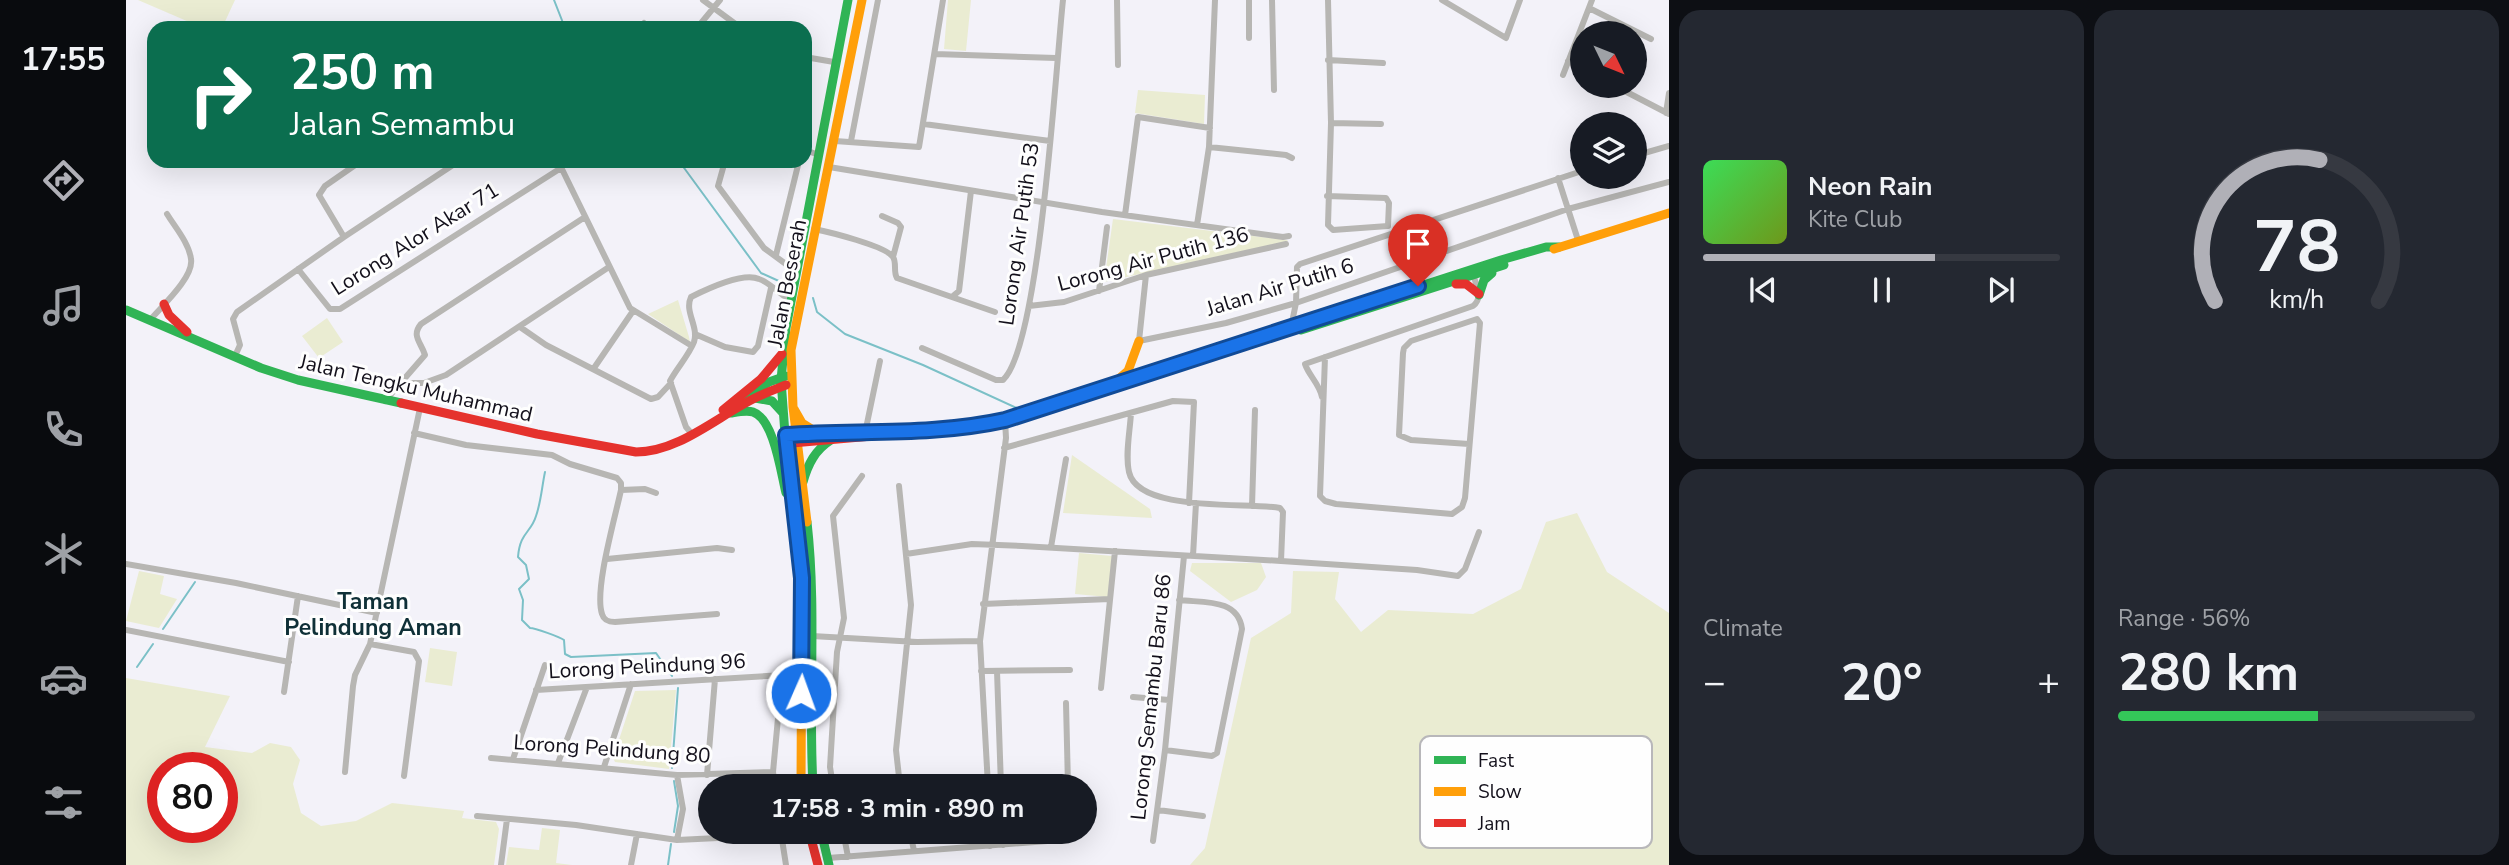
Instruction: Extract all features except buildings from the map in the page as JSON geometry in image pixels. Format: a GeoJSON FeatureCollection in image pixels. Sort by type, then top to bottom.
{"type":"FeatureCollection","features":[{"type":"Feature","properties":{"kind":"main road","name":"Jalan Beserah"},"geometry":{"type":"LineString","coordinates":[[801,774],[802,578],[791,439],[792,403],[783,354],[794,270],[848,0]]}},
{"type":"Feature","properties":{"kind":"main road","name":"Jalan Beserah"},"geometry":{"type":"LineString","coordinates":[[812,774],[810,742],[812,578],[801,492],[784,416],[786,380],[793,332],[835,141],[862,0]]}},
{"type":"Feature","properties":{"kind":"main road"},"geometry":{"type":"LineString","coordinates":[[791,439],[818,433],[878,434],[952,429],[1005,420],[1291,327],[1502,266],[1669,213]]}},
{"type":"Feature","properties":{"kind":"main road"},"geometry":{"type":"LineString","coordinates":[[1278,333],[1298,331],[1446,284],[1470,274],[1479,267],[1546,247],[1559,247]]}},
{"type":"Feature","properties":{"kind":"main road"},"geometry":{"type":"LineString","coordinates":[[1446,284],[1465,284],[1479,295],[1484,280],[1502,266]]}},
{"type":"Feature","properties":{"kind":"main road"},"geometry":{"type":"LineString","coordinates":[[164,304],[169,315],[195,338]]}},
{"type":"Feature","properties":{"kind":"main road","name":"Jalan Tengku Muhammad"},"geometry":{"type":"LineString","coordinates":[[126,310],[298,380],[385,401],[636,452],[659,450],[786,380]]}},
{"type":"Feature","properties":{"kind":"main road"},"geometry":{"type":"LineString","coordinates":[[1080,397],[1119,380],[1126,374],[1139,341]]}},
{"type":"Feature","properties":{"kind":"main road"},"geometry":{"type":"LineString","coordinates":[[727,411],[783,354]]}},
{"type":"Feature","properties":{"kind":"main road","name":"Jalan Tengku Muhammad"},"geometry":{"type":"LineString","coordinates":[[727,411],[786,380]]}},
{"type":"Feature","properties":{"kind":"main road"},"geometry":{"type":"LineString","coordinates":[[755,398],[772,401],[784,416]]}},
{"type":"Feature","properties":{"kind":"main road"},"geometry":{"type":"LineString","coordinates":[[792,403],[799,419],[818,433]]}},
{"type":"Feature","properties":{"kind":"main road"},"geometry":{"type":"LineString","coordinates":[[727,411],[752,411],[763,418],[770,430],[786,493],[802,578]]}},
{"type":"Feature","properties":{"kind":"main road"},"geometry":{"type":"LineString","coordinates":[[791,439],[831,440],[865,434]]}},
{"type":"Feature","properties":{"kind":"main road"},"geometry":{"type":"LineString","coordinates":[[801,492],[811,457],[831,440]]}},
{"type":"Feature","properties":{"kind":"main road"},"geometry":{"type":"LineString","coordinates":[[812,844],[818,865]]}},
{"type":"Feature","properties":{"kind":"main road"},"geometry":{"type":"LineString","coordinates":[[824,844],[828,862]]}},
{"type":"Feature","properties":{"kind":"street"},"geometry":{"type":"LineString","coordinates":[[703,0],[731,21]]}},
{"type":"Feature","properties":{"kind":"street"},"geometry":{"type":"LineString","coordinates":[[703,21],[720,0]]}},
{"type":"Feature","properties":{"kind":"street"},"geometry":{"type":"LineString","coordinates":[[851,141],[877,0]]}},
{"type":"Feature","properties":{"kind":"street"},"geometry":{"type":"LineString","coordinates":[[835,141],[917,149],[924,124],[943,0]]}},
{"type":"Feature","properties":{"kind":"street","name":"Lorong Air Putih 53"},"geometry":{"type":"LineString","coordinates":[[922,348],[996,380],[1003,380],[1008,375],[1029,306],[1044,202],[1063,0]]}},
{"type":"Feature","properties":{"kind":"street"},"geometry":{"type":"LineString","coordinates":[[1117,0],[1118,65]]}},
{"type":"Feature","properties":{"kind":"street"},"geometry":{"type":"LineString","coordinates":[[1197,225],[1209,147],[1215,0]]}},
{"type":"Feature","properties":{"kind":"street"},"geometry":{"type":"LineString","coordinates":[[1249,0],[1249,38]]}},
{"type":"Feature","properties":{"kind":"street"},"geometry":{"type":"LineString","coordinates":[[1272,0],[1274,90]]}},
{"type":"Feature","properties":{"kind":"street"},"geometry":{"type":"LineString","coordinates":[[1328,0],[1331,123],[1328,225],[1333,230],[1388,226],[1412,228]]}},
{"type":"Feature","properties":{"kind":"street"},"geometry":{"type":"LineString","coordinates":[[1441,0],[1507,38],[1520,0]]}},
{"type":"Feature","properties":{"kind":"street"},"geometry":{"type":"LineString","coordinates":[[1563,75],[1592,0]]}},
{"type":"Feature","properties":{"kind":"street"},"geometry":{"type":"LineString","coordinates":[[1589,8],[1651,39]]}},
{"type":"Feature","properties":{"kind":"street"},"geometry":{"type":"LineString","coordinates":[[936,54],[1056,58]]}},
{"type":"Feature","properties":{"kind":"street"},"geometry":{"type":"LineString","coordinates":[[812,58],[834,62]]}},
{"type":"Feature","properties":{"kind":"street"},"geometry":{"type":"LineString","coordinates":[[1328,60],[1383,63]]}},
{"type":"Feature","properties":{"kind":"street"},"geometry":{"type":"LineString","coordinates":[[1639,98],[1667,114],[1669,93]]}},
{"type":"Feature","properties":{"kind":"street"},"geometry":{"type":"LineString","coordinates":[[1125,215],[1138,117],[1210,128]]}},
{"type":"Feature","properties":{"kind":"street"},"geometry":{"type":"LineString","coordinates":[[1331,123],[1381,124]]}},
{"type":"Feature","properties":{"kind":"street"},"geometry":{"type":"LineString","coordinates":[[924,124],[1050,141]]}},
{"type":"Feature","properties":{"kind":"street"},"geometry":{"type":"LineString","coordinates":[[1647,152],[1669,146]]}},
{"type":"Feature","properties":{"kind":"street"},"geometry":{"type":"LineString","coordinates":[[1209,147],[1286,155],[1292,158]]}},
{"type":"Feature","properties":{"kind":"street"},"geometry":{"type":"LineString","coordinates":[[812,152],[819,155]]}},
{"type":"Feature","properties":{"kind":"street"},"geometry":{"type":"LineString","coordinates":[[829,167],[1125,215],[1290,236]]}},
{"type":"Feature","properties":{"kind":"street"},"geometry":{"type":"LineString","coordinates":[[344,237],[319,195],[325,186],[351,168]]}},
{"type":"Feature","properties":{"kind":"street"},"geometry":{"type":"LineString","coordinates":[[234,356],[240,345],[233,319],[237,312],[448,168]]}},
{"type":"Feature","properties":{"kind":"street","name":"Lorong Alor Akar 71"},"geometry":{"type":"LineString","coordinates":[[298,269],[324,304],[330,309],[340,309],[554,168]]}},
{"type":"Feature","properties":{"kind":"street"},"geometry":{"type":"LineString","coordinates":[[562,168],[633,311],[691,346]]}},
{"type":"Feature","properties":{"kind":"street"},"geometry":{"type":"LineString","coordinates":[[722,168],[718,186],[764,248],[794,270]]}},
{"type":"Feature","properties":{"kind":"street"},"geometry":{"type":"LineString","coordinates":[[776,255],[797,168]]}},
{"type":"Feature","properties":{"kind":"street"},"geometry":{"type":"LineString","coordinates":[[1291,327],[1296,303],[1297,267],[1300,264],[1570,174]]}},
{"type":"Feature","properties":{"kind":"street"},"geometry":{"type":"LineString","coordinates":[[1558,178],[1578,240]]}},
{"type":"Feature","properties":{"kind":"street","name":"Jalan Air Putih 6"},"geometry":{"type":"LineString","coordinates":[[1139,341],[1226,324],[1296,303],[1568,209],[1669,182]]}},
{"type":"Feature","properties":{"kind":"street"},"geometry":{"type":"LineString","coordinates":[[953,296],[959,291],[971,191]]}},
{"type":"Feature","properties":{"kind":"street"},"geometry":{"type":"LineString","coordinates":[[1327,196],[1381,196],[1388,200],[1388,226]]}},
{"type":"Feature","properties":{"kind":"street"},"geometry":{"type":"LineString","coordinates":[[151,319],[183,281],[191,265],[189,250],[167,214]]}},
{"type":"Feature","properties":{"kind":"street"},"geometry":{"type":"LineString","coordinates":[[882,216],[901,227],[893,257],[895,277],[995,312]]}},
{"type":"Feature","properties":{"kind":"street"},"geometry":{"type":"LineString","coordinates":[[385,401],[425,355],[416,337],[421,324],[585,217]]}},
{"type":"Feature","properties":{"kind":"street"},"geometry":{"type":"LineString","coordinates":[[1099,291],[1107,227]]}},
{"type":"Feature","properties":{"kind":"street"},"geometry":{"type":"LineString","coordinates":[[814,229],[854,239],[893,257]]}},
{"type":"Feature","properties":{"kind":"street","name":"Lorong Air Putih 136"},"geometry":{"type":"LineString","coordinates":[[1029,306],[1064,302],[1146,275],[1286,244]]}},
{"type":"Feature","properties":{"kind":"street"},"geometry":{"type":"LineString","coordinates":[[401,383],[415,384],[438,380],[609,267]]}},
{"type":"Feature","properties":{"kind":"street"},"geometry":{"type":"LineString","coordinates":[[1323,398],[1319,385],[1305,364],[1473,306],[1479,300],[1479,295],[1470,274]]}},
{"type":"Feature","properties":{"kind":"street"},"geometry":{"type":"LineString","coordinates":[[1139,341],[1146,275]]}},
{"type":"Feature","properties":{"kind":"street"},"geometry":{"type":"LineString","coordinates":[[520,327],[546,345],[651,399],[658,397],[671,383],[691,346],[695,334],[689,309],[691,297],[747,276],[763,280],[791,301]]}},
{"type":"Feature","properties":{"kind":"street"},"geometry":{"type":"LineString","coordinates":[[695,334],[725,347],[753,352],[758,346],[771,288]]}},
{"type":"Feature","properties":{"kind":"street"},"geometry":{"type":"LineString","coordinates":[[594,368],[633,311]]}},
{"type":"Feature","properties":{"kind":"street"},"geometry":{"type":"LineString","coordinates":[[1325,357],[1320,496],[1327,502],[1455,513],[1462,507],[1465,498],[1480,323],[1477,319],[1407,344],[1403,353],[1401,379],[1398,431],[1402,438],[1469,444]]}},
{"type":"Feature","properties":{"kind":"street"},"geometry":{"type":"LineString","coordinates":[[865,434],[880,361]]}},
{"type":"Feature","properties":{"kind":"street"},"geometry":{"type":"LineString","coordinates":[[671,383],[686,427],[692,434]]}},
{"type":"Feature","properties":{"kind":"street"},"geometry":{"type":"LineString","coordinates":[[1004,449],[1173,401],[1195,402],[1193,556]]}},
{"type":"Feature","properties":{"kind":"street"},"geometry":{"type":"LineString","coordinates":[[345,772],[355,675],[370,644],[419,408]]}},
{"type":"Feature","properties":{"kind":"street"},"geometry":{"type":"LineString","coordinates":[[1252,506],[1255,410]]}},
{"type":"Feature","properties":{"kind":"street"},"geometry":{"type":"LineString","coordinates":[[1131,413],[1131,478],[1153,495],[1177,502],[1278,507],[1282,510],[1281,561]]}},
{"type":"Feature","properties":{"kind":"street"},"geometry":{"type":"LineString","coordinates":[[987,774],[980,640],[1004,449],[1005,420]]}},
{"type":"Feature","properties":{"kind":"street"},"geometry":{"type":"LineString","coordinates":[[414,433],[466,445],[552,455],[570,464],[617,478],[621,483],[621,490],[600,599],[602,615],[609,622],[615,622],[717,614]]}},
{"type":"Feature","properties":{"kind":"street"},"geometry":{"type":"LineString","coordinates":[[1051,547],[1066,459]]}},
{"type":"Feature","properties":{"kind":"street"},"geometry":{"type":"LineString","coordinates":[[831,774],[838,652],[845,618],[833,516],[862,477]]}},
{"type":"Feature","properties":{"kind":"street"},"geometry":{"type":"LineString","coordinates":[[899,486],[911,595],[896,750],[899,774]]}},
{"type":"Feature","properties":{"kind":"street"},"geometry":{"type":"LineString","coordinates":[[621,490],[645,489],[656,493]]}},
{"type":"Feature","properties":{"kind":"street"},"geometry":{"type":"LineString","coordinates":[[906,554],[972,544],[1051,547],[1417,570],[1458,576],[1465,569],[1479,532]]}},
{"type":"Feature","properties":{"kind":"street"},"geometry":{"type":"LineString","coordinates":[[607,559],[717,548],[732,550]]}},
{"type":"Feature","properties":{"kind":"street"},"geometry":{"type":"LineString","coordinates":[[1101,688],[1115,551]]}},
{"type":"Feature","properties":{"kind":"street","name":"Lorong Semambu Baru 86"},"geometry":{"type":"LineString","coordinates":[[1153,841],[1184,556]]}},
{"type":"Feature","properties":{"kind":"street"},"geometry":{"type":"LineString","coordinates":[[126,564],[377,613]]}},
{"type":"Feature","properties":{"kind":"street"},"geometry":{"type":"LineString","coordinates":[[284,692],[298,596]]}},
{"type":"Feature","properties":{"kind":"street"},"geometry":{"type":"LineString","coordinates":[[984,604],[1110,598]]}},
{"type":"Feature","properties":{"kind":"street"},"geometry":{"type":"LineString","coordinates":[[1165,750],[1212,756],[1218,751],[1242,629],[1241,621],[1231,607],[1179,600]]}},
{"type":"Feature","properties":{"kind":"street"},"geometry":{"type":"LineString","coordinates":[[126,630],[289,662]]}},
{"type":"Feature","properties":{"kind":"street"},"geometry":{"type":"LineString","coordinates":[[812,636],[908,641],[980,640]]}},
{"type":"Feature","properties":{"kind":"street"},"geometry":{"type":"LineString","coordinates":[[370,644],[418,655],[404,776]]}},
{"type":"Feature","properties":{"kind":"street"},"geometry":{"type":"LineString","coordinates":[[513,759],[545,664]]}},
{"type":"Feature","properties":{"kind":"street"},"geometry":{"type":"LineString","coordinates":[[981,671],[1070,670]]}},
{"type":"Feature","properties":{"kind":"street"},"geometry":{"type":"LineString","coordinates":[[997,671],[1001,774]]}},
{"type":"Feature","properties":{"kind":"street","name":"Lorong Pelindung 96"},"geometry":{"type":"LineString","coordinates":[[536,690],[801,674]]}},
{"type":"Feature","properties":{"kind":"street"},"geometry":{"type":"LineString","coordinates":[[773,772],[782,675]]}},
{"type":"Feature","properties":{"kind":"street"},"geometry":{"type":"LineString","coordinates":[[707,774],[715,679]]}},
{"type":"Feature","properties":{"kind":"street"},"geometry":{"type":"LineString","coordinates":[[604,767],[631,684]]}},
{"type":"Feature","properties":{"kind":"street"},"geometry":{"type":"LineString","coordinates":[[558,763],[587,687]]}},
{"type":"Feature","properties":{"kind":"street"},"geometry":{"type":"LineString","coordinates":[[1133,697],[1169,700]]}},
{"type":"Feature","properties":{"kind":"street"},"geometry":{"type":"LineString","coordinates":[[1066,703],[1068,774]]}},
{"type":"Feature","properties":{"kind":"street","name":"Lorong Pelindung 80"},"geometry":{"type":"LineString","coordinates":[[491,758],[698,775]]}},
{"type":"Feature","properties":{"kind":"street","name":"Lorong Pelindung 80"},"geometry":{"type":"LineString","coordinates":[[729,774],[773,772]]}},
{"type":"Feature","properties":{"kind":"street"},"geometry":{"type":"LineString","coordinates":[[677,775],[683,809],[677,839]]}},
{"type":"Feature","properties":{"kind":"street"},"geometry":{"type":"LineString","coordinates":[[1158,810],[1203,816]]}},
{"type":"Feature","properties":{"kind":"street"},"geometry":{"type":"LineString","coordinates":[[477,816],[576,825],[677,839],[698,838]]}},
{"type":"Feature","properties":{"kind":"street"},"geometry":{"type":"LineString","coordinates":[[501,865],[507,819]]}},
{"type":"Feature","properties":{"kind":"street"},"geometry":{"type":"LineString","coordinates":[[631,865],[637,834]]}},
{"type":"Feature","properties":{"kind":"street"},"geometry":{"type":"LineString","coordinates":[[783,844],[786,865]]}},
{"type":"Feature","properties":{"kind":"street"},"geometry":{"type":"LineString","coordinates":[[846,844],[848,856]]}},
{"type":"Feature","properties":{"kind":"street"},"geometry":{"type":"LineString","coordinates":[[912,844],[914,851]]}},
{"type":"Feature","properties":{"kind":"street"},"geometry":{"type":"LineString","coordinates":[[828,862],[848,856],[1015,844]]}},
{"type":"Feature","properties":{"kind":"green space"},"geometry":{"type":"Polygon","coordinates":[[[138,0],[235,0],[225,21],[187,21],[138,0]]]}},
{"type":"Feature","properties":{"kind":"green space"},"geometry":{"type":"Polygon","coordinates":[[[948,0],[971,0],[966,51],[944,49],[948,0]]]}},
{"type":"Feature","properties":{"kind":"green space"},"geometry":{"type":"Polygon","coordinates":[[[1138,90],[1205,95],[1204,124],[1135,113],[1138,90]]]}},
{"type":"Feature","properties":{"kind":"green space"},"geometry":{"type":"Polygon","coordinates":[[[1113,219],[1287,240],[1288,241],[1104,282],[1113,219]]]}},
{"type":"Feature","properties":{"kind":"green space"},"geometry":{"type":"Polygon","coordinates":[[[678,300],[689,337],[690,342],[648,314],[678,300]]]}},
{"type":"Feature","properties":{"kind":"green space"},"geometry":{"type":"Polygon","coordinates":[[[327,318],[343,342],[319,358],[302,336],[327,318]]]}},
{"type":"Feature","properties":{"kind":"green space"},"geometry":{"type":"Polygon","coordinates":[[[1072,455],[1150,509],[1152,518],[1063,513],[1072,455]]]}},
{"type":"Feature","properties":{"kind":"green space"},"geometry":{"type":"Polygon","coordinates":[[[1577,513],[1607,572],[1669,613],[1669,865],[1190,865],[1205,848],[1251,638],[1291,613],[1293,571],[1339,572],[1335,599],[1361,632],[1388,610],[1473,614],[1521,589],[1546,522],[1577,513]]]}},
{"type":"Feature","properties":{"kind":"green space"},"geometry":{"type":"Polygon","coordinates":[[[1079,553],[1112,556],[1108,597],[1075,594],[1079,553]]]}},
{"type":"Feature","properties":{"kind":"green space"},"geometry":{"type":"Polygon","coordinates":[[[1192,563],[1261,563],[1266,577],[1257,590],[1231,602],[1190,571],[1192,563]]]}},
{"type":"Feature","properties":{"kind":"green space"},"geometry":{"type":"Polygon","coordinates":[[[139,571],[164,576],[160,594],[177,599],[159,628],[126,621],[139,571]]]}},
{"type":"Feature","properties":{"kind":"green space"},"geometry":{"type":"Polygon","coordinates":[[[430,648],[457,652],[452,686],[425,682],[430,648]]]}},
{"type":"Feature","properties":{"kind":"green space"},"geometry":{"type":"Polygon","coordinates":[[[126,678],[230,696],[205,747],[252,753],[270,743],[291,747],[300,760],[293,784],[301,813],[321,826],[356,821],[392,803],[464,811],[462,818],[496,822],[499,829],[494,865],[126,865],[126,678]]]}},
{"type":"Feature","properties":{"kind":"green space"},"geometry":{"type":"Polygon","coordinates":[[[676,690],[669,769],[615,762],[613,758],[635,691],[676,690]]]}},
{"type":"Feature","properties":{"kind":"green space"},"geometry":{"type":"Polygon","coordinates":[[[542,828],[560,830],[556,863],[572,865],[506,865],[509,847],[539,850],[542,828]]]}},
{"type":"Feature","properties":{"kind":"waterway"},"geometry":{"type":"LineString","coordinates":[[554,0],[562,21]]}},
{"type":"Feature","properties":{"kind":"waterway"},"geometry":{"type":"LineString","coordinates":[[684,168],[761,273],[781,282]]}},
{"type":"Feature","properties":{"kind":"waterway"},"geometry":{"type":"LineString","coordinates":[[813,298],[817,312],[845,334],[923,365],[1019,409]]}},
{"type":"Feature","properties":{"kind":"waterway"},"geometry":{"type":"LineString","coordinates":[[545,472],[536,516],[519,549],[518,557],[526,565],[529,579],[519,589],[523,600],[522,620],[530,628],[564,640],[565,654],[571,657],[656,653],[672,676]]}},
{"type":"Feature","properties":{"kind":"waterway"},"geometry":{"type":"LineString","coordinates":[[163,629],[195,582]]}},
{"type":"Feature","properties":{"kind":"waterway"},"geometry":{"type":"LineString","coordinates":[[137,667],[153,644]]}},
{"type":"Feature","properties":{"kind":"waterway"},"geometry":{"type":"LineString","coordinates":[[672,768],[678,688]]}},
{"type":"Feature","properties":{"kind":"waterway"},"geometry":{"type":"LineString","coordinates":[[674,781],[678,806],[674,832]]}},
{"type":"Feature","properties":{"kind":"waterway"},"geometry":{"type":"LineString","coordinates":[[668,865],[671,844]]}},
{"type":"Feature","properties":{"kind":"traffic: fast"},"geometry":{"type":"LineString","coordinates":[[787,461],[781,380],[786,328],[848,0]]}},
{"type":"Feature","properties":{"kind":"traffic: fast"},"geometry":{"type":"LineString","coordinates":[[1146,375],[1501,260],[1546,247],[1559,247]]}},
{"type":"Feature","properties":{"kind":"traffic: fast"},"geometry":{"type":"LineString","coordinates":[[1301,330],[1504,265]]}},
{"type":"Feature","properties":{"kind":"traffic: fast"},"geometry":{"type":"LineString","coordinates":[[1479,295],[1484,280],[1492,273]]}},
{"type":"Feature","properties":{"kind":"traffic: fast"},"geometry":{"type":"LineString","coordinates":[[126,310],[261,368],[298,380],[401,403]]}},
{"type":"Feature","properties":{"kind":"traffic: fast"},"geometry":{"type":"LineString","coordinates":[[746,397],[769,382],[786,376]]}},
{"type":"Feature","properties":{"kind":"traffic: fast"},"geometry":{"type":"LineString","coordinates":[[755,398],[772,401],[783,413]]}},
{"type":"Feature","properties":{"kind":"traffic: fast"},"geometry":{"type":"LineString","coordinates":[[731,413],[753,412],[766,425],[776,448],[786,493]]}},
{"type":"Feature","properties":{"kind":"traffic: fast"},"geometry":{"type":"LineString","coordinates":[[803,482],[813,458],[831,440]]}},
{"type":"Feature","properties":{"kind":"traffic: fast"},"geometry":{"type":"LineString","coordinates":[[807,522],[812,621],[813,774]]}},
{"type":"Feature","properties":{"kind":"traffic: fast"},"geometry":{"type":"LineString","coordinates":[[824,844],[829,865]]}},
{"type":"Feature","properties":{"kind":"traffic: slow"},"geometry":{"type":"LineString","coordinates":[[807,522],[793,407],[791,350],[862,0]]}},
{"type":"Feature","properties":{"kind":"traffic: slow"},"geometry":{"type":"LineString","coordinates":[[1554,249],[1669,213]]}},
{"type":"Feature","properties":{"kind":"traffic: slow"},"geometry":{"type":"LineString","coordinates":[[1114,383],[1128,371],[1139,341]]}},
{"type":"Feature","properties":{"kind":"traffic: slow"},"geometry":{"type":"LineString","coordinates":[[794,409],[802,423],[818,433]]}},
{"type":"Feature","properties":{"kind":"traffic: slow"},"geometry":{"type":"LineString","coordinates":[[787,461],[802,580],[801,774]]}},
{"type":"Feature","properties":{"kind":"traffic: jam"},"geometry":{"type":"LineString","coordinates":[[1456,284],[1466,284],[1479,294]]}},
{"type":"Feature","properties":{"kind":"traffic: jam"},"geometry":{"type":"LineString","coordinates":[[164,304],[169,315],[187,332]]}},
{"type":"Feature","properties":{"kind":"traffic: jam"},"geometry":{"type":"LineString","coordinates":[[723,410],[761,379],[782,354]]}},
{"type":"Feature","properties":{"kind":"traffic: jam"},"geometry":{"type":"LineString","coordinates":[[792,443],[952,429],[1005,420],[1146,375]]}},
{"type":"Feature","properties":{"kind":"traffic: jam"},"geometry":{"type":"LineString","coordinates":[[401,403],[537,434],[636,452],[668,446],[683,440],[741,405],[786,385]]}},
{"type":"Feature","properties":{"kind":"traffic: jam"},"geometry":{"type":"LineString","coordinates":[[790,434],[865,431],[877,433]]}},
{"type":"Feature","properties":{"kind":"traffic: jam"},"geometry":{"type":"LineString","coordinates":[[812,844],[818,865]]}},
{"type":"Feature","properties":{"kind":"district","name":"Taman Pelindung Aman"},"geometry":{"type":"Point","coordinates":[373,614]}},
{"type":"Feature","properties":{"kind":"route"},"geometry":{"type":"LineString","coordinates":[[801,693],[802,578],[786,435],[865,431],[878,434],[952,429],[1005,420],[1418,286]]}}]}
